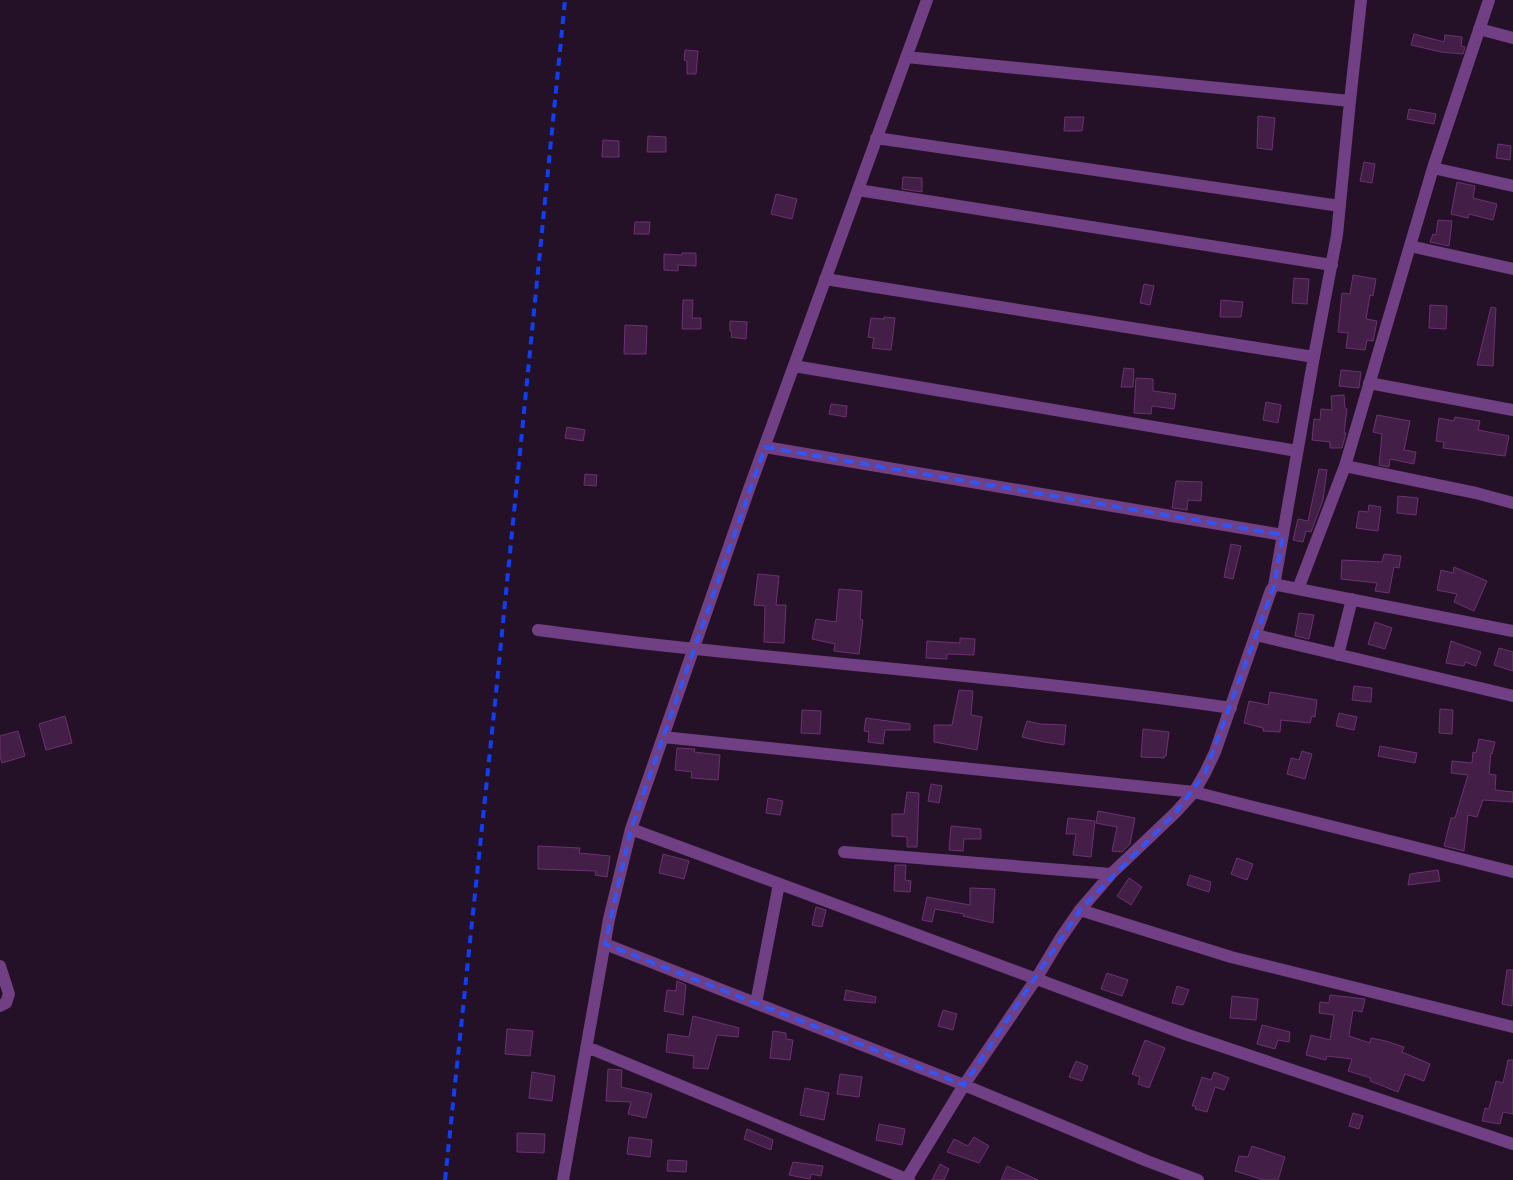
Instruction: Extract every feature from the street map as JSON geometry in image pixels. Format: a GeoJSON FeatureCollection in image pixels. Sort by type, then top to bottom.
{"type":"FeatureCollection","features":[{"type":"Feature","properties":{"kind":"street"},"geometry":{"type":"LineString","coordinates":[[563,1180],[604,944],[631,829],[765,446],[927,0]]}},
{"type":"Feature","properties":{"kind":"street"},"geometry":{"type":"LineString","coordinates":[[586,1047],[907,1180],[964,1085],[1080,910],[1111,874],[1176,812],[1194,792],[1215,752],[1274,586],[1337,235],[1361,0]]}},
{"type":"Feature","properties":{"kind":"street"},"geometry":{"type":"LineString","coordinates":[[1298,589],[1345,466],[1434,168],[1489,0]]}},
{"type":"Feature","properties":{"kind":"street"},"geometry":{"type":"LineString","coordinates":[[1479,29],[1513,38]]}},
{"type":"Feature","properties":{"kind":"street"},"geometry":{"type":"LineString","coordinates":[[906,57],[1350,101]]}},
{"type":"Feature","properties":{"kind":"street"},"geometry":{"type":"LineString","coordinates":[[876,138],[1340,206]]}},
{"type":"Feature","properties":{"kind":"street"},"geometry":{"type":"LineString","coordinates":[[1434,168],[1513,186]]}},
{"type":"Feature","properties":{"kind":"street"},"geometry":{"type":"LineString","coordinates":[[858,190],[1332,265]]}},
{"type":"Feature","properties":{"kind":"street"},"geometry":{"type":"LineString","coordinates":[[1410,246],[1513,269]]}},
{"type":"Feature","properties":{"kind":"street"},"geometry":{"type":"LineString","coordinates":[[825,279],[1314,357]]}},
{"type":"Feature","properties":{"kind":"street"},"geometry":{"type":"LineString","coordinates":[[794,366],[1297,452]]}},
{"type":"Feature","properties":{"kind":"street"},"geometry":{"type":"LineString","coordinates":[[1370,383],[1513,410]]}},
{"type":"Feature","properties":{"kind":"street"},"geometry":{"type":"LineString","coordinates":[[765,446],[1283,535]]}},
{"type":"Feature","properties":{"kind":"street"},"geometry":{"type":"LineString","coordinates":[[1345,466],[1476,493],[1513,503]]}},
{"type":"Feature","properties":{"kind":"street"},"geometry":{"type":"LineString","coordinates":[[1274,586],[1278,585],[1513,631]]}},
{"type":"Feature","properties":{"kind":"street"},"geometry":{"type":"LineString","coordinates":[[1338,655],[1352,600]]}},
{"type":"Feature","properties":{"kind":"street"},"geometry":{"type":"LineString","coordinates":[[538,630],[693,649],[1072,688],[1231,708]]}},
{"type":"Feature","properties":{"kind":"street"},"geometry":{"type":"LineString","coordinates":[[1256,635],[1513,696]]}},
{"type":"Feature","properties":{"kind":"street"},"geometry":{"type":"LineString","coordinates":[[663,737],[1194,792],[1513,872]]}},
{"type":"Feature","properties":{"kind":"street"},"geometry":{"type":"LineString","coordinates":[[631,829],[1185,1034],[1513,1144]]}},
{"type":"Feature","properties":{"kind":"street"},"geometry":{"type":"LineString","coordinates":[[844,852],[1111,874]]}},
{"type":"Feature","properties":{"kind":"street"},"geometry":{"type":"LineString","coordinates":[[756,1003],[779,884]]}},
{"type":"Feature","properties":{"kind":"street"},"geometry":{"type":"LineString","coordinates":[[1080,910],[1231,956],[1513,1027]]}},
{"type":"Feature","properties":{"kind":"street"},"geometry":{"type":"LineString","coordinates":[[604,944],[964,1085],[1147,1161],[1198,1180]]}},
{"type":"Feature","properties":{"kind":"street"},"geometry":{"type":"LineString","coordinates":[[0,966],[9,994],[6,1003],[0,1006]]}},
{"type":"Feature","properties":{"kind":"highlighted area"},"geometry":{"type":"Polygon","coordinates":[[[765,447],[1283,535],[1274,586],[1205,773],[1176,812],[1080,910],[964,1085],[605,944],[631,829],[765,447]]]}},
{"type":"Feature","properties":{"kind":"building"},"geometry":{"type":"Polygon","coordinates":[[[1414,34],[1444,42],[1445,35],[1462,37],[1461,46],[1465,47],[1463,54],[1441,52],[1411,45],[1414,34]]]}},
{"type":"Feature","properties":{"kind":"building"},"geometry":{"type":"Polygon","coordinates":[[[685,50],[698,51],[696,74],[687,74],[687,61],[684,60],[685,50]]]}},
{"type":"Feature","properties":{"kind":"building"},"geometry":{"type":"Polygon","coordinates":[[[1409,109],[1436,114],[1434,124],[1407,119],[1409,109]]]}},
{"type":"Feature","properties":{"kind":"building"},"geometry":{"type":"Polygon","coordinates":[[[1258,116],[1275,118],[1272,150],[1257,148],[1258,116]]]}},
{"type":"Feature","properties":{"kind":"building"},"geometry":{"type":"Polygon","coordinates":[[[1065,117],[1084,117],[1082,131],[1064,131],[1065,117]]]}},
{"type":"Feature","properties":{"kind":"building"},"geometry":{"type":"Polygon","coordinates":[[[648,136],[666,137],[666,152],[647,152],[648,136]]]}},
{"type":"Feature","properties":{"kind":"building"},"geometry":{"type":"Polygon","coordinates":[[[603,140],[619,141],[619,157],[602,157],[603,140]]]}},
{"type":"Feature","properties":{"kind":"building"},"geometry":{"type":"Polygon","coordinates":[[[1498,144],[1511,146],[1510,160],[1496,158],[1498,144]]]}},
{"type":"Feature","properties":{"kind":"building"},"geometry":{"type":"Polygon","coordinates":[[[1364,162],[1375,164],[1372,183],[1360,181],[1364,162]]]}},
{"type":"Feature","properties":{"kind":"building"},"geometry":{"type":"Polygon","coordinates":[[[903,177],[922,178],[922,192],[902,189],[903,177]]]}},
{"type":"Feature","properties":{"kind":"building"},"geometry":{"type":"Polygon","coordinates":[[[1457,182],[1475,186],[1473,198],[1497,204],[1493,220],[1469,214],[1468,218],[1451,214],[1457,182]]]}},
{"type":"Feature","properties":{"kind":"building"},"geometry":{"type":"Polygon","coordinates":[[[776,194],[797,199],[792,219],[771,214],[776,194]]]}},
{"type":"Feature","properties":{"kind":"building"},"geometry":{"type":"Polygon","coordinates":[[[1438,220],[1452,221],[1449,246],[1430,242],[1433,234],[1436,235],[1438,220]]]}},
{"type":"Feature","properties":{"kind":"building"},"geometry":{"type":"Polygon","coordinates":[[[635,222],[650,222],[649,234],[634,234],[635,222]]]}},
{"type":"Feature","properties":{"kind":"building"},"geometry":{"type":"Polygon","coordinates":[[[682,253],[696,253],[696,266],[678,265],[678,271],[664,270],[664,254],[682,255],[682,253]]]}},
{"type":"Feature","properties":{"kind":"building"},"geometry":{"type":"Polygon","coordinates":[[[1353,275],[1376,279],[1373,296],[1370,295],[1366,319],[1377,321],[1373,341],[1367,340],[1365,350],[1346,348],[1348,333],[1338,332],[1342,293],[1350,294],[1353,275]]]}},
{"type":"Feature","properties":{"kind":"building"},"geometry":{"type":"Polygon","coordinates":[[[1294,278],[1309,279],[1307,304],[1292,303],[1294,278]]]}},
{"type":"Feature","properties":{"kind":"building"},"geometry":{"type":"Polygon","coordinates":[[[1144,284],[1154,286],[1150,305],[1140,303],[1144,284]]]}},
{"type":"Feature","properties":{"kind":"building"},"geometry":{"type":"Polygon","coordinates":[[[683,300],[693,300],[692,318],[701,318],[701,329],[682,329],[683,300]]]}},
{"type":"Feature","properties":{"kind":"building"},"geometry":{"type":"Polygon","coordinates":[[[1221,300],[1243,302],[1241,317],[1220,317],[1221,300]]]}},
{"type":"Feature","properties":{"kind":"building"},"geometry":{"type":"Polygon","coordinates":[[[1430,305],[1447,306],[1446,329],[1429,328],[1430,305]]]}},
{"type":"Feature","properties":{"kind":"building"},"geometry":{"type":"Polygon","coordinates":[[[1491,307],[1496,308],[1493,366],[1477,365],[1491,307]]]}},
{"type":"Feature","properties":{"kind":"building"},"geometry":{"type":"Polygon","coordinates":[[[884,317],[895,318],[891,350],[872,348],[874,338],[868,337],[871,318],[884,319],[884,317]]]}},
{"type":"Feature","properties":{"kind":"building"},"geometry":{"type":"Polygon","coordinates":[[[730,321],[747,322],[746,339],[731,337],[730,321]]]}},
{"type":"Feature","properties":{"kind":"building"},"geometry":{"type":"Polygon","coordinates":[[[625,325],[647,326],[646,354],[624,354],[625,325]]]}},
{"type":"Feature","properties":{"kind":"building"},"geometry":{"type":"Polygon","coordinates":[[[1124,368],[1134,369],[1133,387],[1121,387],[1124,368]]]}},
{"type":"Feature","properties":{"kind":"building"},"geometry":{"type":"Polygon","coordinates":[[[1341,370],[1361,372],[1359,388],[1339,386],[1341,370]]]}},
{"type":"Feature","properties":{"kind":"building"},"geometry":{"type":"Polygon","coordinates":[[[1136,378],[1153,379],[1153,391],[1176,394],[1174,409],[1152,406],[1151,414],[1134,413],[1136,378]]]}},
{"type":"Feature","properties":{"kind":"building"},"geometry":{"type":"Polygon","coordinates":[[[1344,395],[1345,408],[1347,409],[1344,433],[1346,433],[1342,448],[1330,448],[1330,442],[1312,440],[1314,419],[1320,420],[1321,409],[1332,410],[1331,396],[1344,395]]]}},
{"type":"Feature","properties":{"kind":"building"},"geometry":{"type":"Polygon","coordinates":[[[1266,402],[1281,405],[1278,423],[1263,420],[1266,402]]]}},
{"type":"Feature","properties":{"kind":"building"},"geometry":{"type":"Polygon","coordinates":[[[831,404],[847,406],[846,417],[829,414],[831,404]]]}},
{"type":"Feature","properties":{"kind":"building"},"geometry":{"type":"Polygon","coordinates":[[[1377,415],[1410,421],[1404,450],[1416,452],[1414,464],[1390,459],[1389,467],[1379,465],[1382,434],[1373,432],[1377,415]]]}},
{"type":"Feature","properties":{"kind":"building"},"geometry":{"type":"Polygon","coordinates":[[[1455,417],[1480,421],[1478,430],[1509,436],[1505,456],[1443,448],[1444,442],[1436,441],[1439,418],[1454,421],[1455,417]]]}},
{"type":"Feature","properties":{"kind":"building"},"geometry":{"type":"Polygon","coordinates":[[[567,427],[585,430],[583,441],[565,438],[567,427]]]}},
{"type":"Feature","properties":{"kind":"building"},"geometry":{"type":"Polygon","coordinates":[[[1319,469],[1327,470],[1323,500],[1311,532],[1306,531],[1303,542],[1293,540],[1298,519],[1308,521],[1319,469]]]}},
{"type":"Feature","properties":{"kind":"building"},"geometry":{"type":"Polygon","coordinates":[[[585,474],[597,475],[596,486],[584,485],[585,474]]]}},
{"type":"Feature","properties":{"kind":"building"},"geometry":{"type":"Polygon","coordinates":[[[1176,481],[1202,482],[1201,501],[1188,500],[1187,510],[1172,508],[1176,481]]]}},
{"type":"Feature","properties":{"kind":"building"},"geometry":{"type":"Polygon","coordinates":[[[1398,496],[1418,498],[1416,515],[1397,513],[1398,496]]]}},
{"type":"Feature","properties":{"kind":"building"},"geometry":{"type":"Polygon","coordinates":[[[1369,505],[1381,507],[1378,531],[1356,528],[1359,511],[1368,512],[1369,505]]]}},
{"type":"Feature","properties":{"kind":"building"},"geometry":{"type":"Polygon","coordinates":[[[1231,544],[1241,546],[1233,579],[1224,577],[1231,544]]]}},
{"type":"Feature","properties":{"kind":"building"},"geometry":{"type":"Polygon","coordinates":[[[1384,554],[1401,556],[1399,568],[1394,567],[1389,593],[1375,591],[1377,583],[1341,579],[1342,560],[1382,562],[1384,554]]]}},
{"type":"Feature","properties":{"kind":"building"},"geometry":{"type":"Polygon","coordinates":[[[1454,567],[1487,581],[1474,611],[1454,602],[1457,594],[1437,590],[1441,570],[1453,573],[1454,567]]]}},
{"type":"Feature","properties":{"kind":"building"},"geometry":{"type":"Polygon","coordinates":[[[758,574],[779,576],[776,605],[786,605],[784,643],[764,642],[765,606],[754,605],[758,574]]]}},
{"type":"Feature","properties":{"kind":"building"},"geometry":{"type":"Polygon","coordinates":[[[839,589],[862,591],[860,619],[863,620],[859,654],[834,651],[835,644],[812,639],[816,619],[836,622],[839,589]]]}},
{"type":"Feature","properties":{"kind":"building"},"geometry":{"type":"Polygon","coordinates":[[[1299,613],[1314,615],[1309,639],[1295,636],[1299,613]]]}},
{"type":"Feature","properties":{"kind":"building"},"geometry":{"type":"Polygon","coordinates":[[[1375,622],[1392,628],[1385,649],[1368,644],[1375,622]]]}},
{"type":"Feature","properties":{"kind":"building"},"geometry":{"type":"Polygon","coordinates":[[[960,638],[975,639],[974,655],[947,654],[947,659],[926,658],[927,641],[960,643],[960,638]]]}},
{"type":"Feature","properties":{"kind":"building"},"geometry":{"type":"Polygon","coordinates":[[[1451,641],[1481,652],[1476,666],[1465,662],[1464,666],[1446,663],[1451,641]]]}},
{"type":"Feature","properties":{"kind":"building"},"geometry":{"type":"Polygon","coordinates":[[[1499,648],[1513,652],[1513,671],[1494,665],[1499,648]]]}},
{"type":"Feature","properties":{"kind":"building"},"geometry":{"type":"Polygon","coordinates":[[[1354,686],[1372,688],[1371,702],[1352,700],[1354,686]]]}},
{"type":"Feature","properties":{"kind":"building"},"geometry":{"type":"Polygon","coordinates":[[[959,690],[973,691],[971,715],[982,717],[977,750],[934,742],[934,725],[952,725],[959,690]]]}},
{"type":"Feature","properties":{"kind":"building"},"geometry":{"type":"Polygon","coordinates":[[[1270,692],[1317,700],[1315,717],[1312,716],[1310,723],[1281,720],[1280,732],[1263,731],[1263,728],[1244,723],[1249,701],[1268,705],[1270,692]]]}},
{"type":"Feature","properties":{"kind":"building"},"geometry":{"type":"Polygon","coordinates":[[[1440,709],[1453,710],[1452,734],[1439,733],[1440,709]]]}},
{"type":"Feature","properties":{"kind":"building"},"geometry":{"type":"Polygon","coordinates":[[[802,710],[821,711],[820,734],[801,733],[802,710]]]}},
{"type":"Feature","properties":{"kind":"building"},"geometry":{"type":"Polygon","coordinates":[[[1339,713],[1357,717],[1354,730],[1336,726],[1339,713]]]}},
{"type":"Feature","properties":{"kind":"building"},"geometry":{"type":"Polygon","coordinates":[[[65,716],[72,743],[46,750],[39,724],[65,716]]]}},
{"type":"Feature","properties":{"kind":"building"},"geometry":{"type":"Polygon","coordinates":[[[866,718],[910,724],[910,730],[885,730],[883,744],[868,742],[869,732],[864,731],[866,718]]]}},
{"type":"Feature","properties":{"kind":"building"},"geometry":{"type":"Polygon","coordinates":[[[1027,721],[1040,724],[1066,725],[1064,745],[1022,737],[1027,721]]]}},
{"type":"Feature","properties":{"kind":"building"},"geometry":{"type":"Polygon","coordinates":[[[1143,729],[1169,732],[1166,756],[1164,758],[1141,757],[1143,729]]]}},
{"type":"Feature","properties":{"kind":"building"},"geometry":{"type":"Polygon","coordinates":[[[18,731],[25,756],[2,763],[0,736],[18,731]]]}},
{"type":"Feature","properties":{"kind":"building"},"geometry":{"type":"Polygon","coordinates":[[[1479,739],[1495,742],[1491,753],[1489,774],[1496,775],[1495,790],[1513,792],[1513,802],[1483,800],[1477,817],[1468,815],[1464,851],[1444,846],[1451,818],[1455,818],[1468,775],[1451,773],[1452,761],[1472,763],[1473,752],[1476,753],[1479,739]]]}},
{"type":"Feature","properties":{"kind":"building"},"geometry":{"type":"Polygon","coordinates":[[[1380,746],[1417,753],[1415,763],[1378,756],[1380,746]]]}},
{"type":"Feature","properties":{"kind":"building"},"geometry":{"type":"Polygon","coordinates":[[[677,748],[695,749],[694,752],[720,755],[718,780],[691,778],[692,772],[675,770],[677,748]]]}},
{"type":"Feature","properties":{"kind":"building"},"geometry":{"type":"Polygon","coordinates":[[[1302,751],[1312,754],[1305,779],[1287,774],[1291,758],[1299,760],[1302,751]]]}},
{"type":"Feature","properties":{"kind":"building"},"geometry":{"type":"Polygon","coordinates":[[[931,784],[942,786],[939,803],[928,801],[931,784]]]}},
{"type":"Feature","properties":{"kind":"building"},"geometry":{"type":"Polygon","coordinates":[[[907,792],[919,793],[917,847],[907,847],[907,837],[892,836],[892,814],[904,814],[907,792]]]}},
{"type":"Feature","properties":{"kind":"building"},"geometry":{"type":"Polygon","coordinates":[[[768,798],[783,801],[780,815],[766,813],[768,798]]]}},
{"type":"Feature","properties":{"kind":"building"},"geometry":{"type":"Polygon","coordinates":[[[1098,811],[1135,818],[1130,844],[1122,852],[1112,851],[1117,827],[1096,823],[1098,811]]]}},
{"type":"Feature","properties":{"kind":"building"},"geometry":{"type":"Polygon","coordinates":[[[1068,818],[1095,821],[1091,857],[1073,855],[1076,834],[1066,834],[1068,818]]]}},
{"type":"Feature","properties":{"kind":"building"},"geometry":{"type":"Polygon","coordinates":[[[951,826],[981,829],[981,839],[964,839],[963,851],[949,850],[951,826]]]}},
{"type":"Feature","properties":{"kind":"building"},"geometry":{"type":"Polygon","coordinates":[[[538,846],[580,848],[579,853],[610,856],[607,877],[595,875],[596,871],[538,869],[538,846]]]}},
{"type":"Feature","properties":{"kind":"building"},"geometry":{"type":"Polygon","coordinates":[[[663,854],[689,861],[684,879],[659,873],[663,854]]]}},
{"type":"Feature","properties":{"kind":"building"},"geometry":{"type":"Polygon","coordinates":[[[1237,858],[1253,864],[1247,880],[1231,874],[1237,858]]]}},
{"type":"Feature","properties":{"kind":"building"},"geometry":{"type":"Polygon","coordinates":[[[895,865],[906,865],[905,880],[911,881],[910,892],[894,891],[895,865]]]}},
{"type":"Feature","properties":{"kind":"building"},"geometry":{"type":"Polygon","coordinates":[[[1438,870],[1440,881],[1408,885],[1410,874],[1438,870]]]}},
{"type":"Feature","properties":{"kind":"building"},"geometry":{"type":"Polygon","coordinates":[[[1190,875],[1211,882],[1209,892],[1187,885],[1190,875]]]}},
{"type":"Feature","properties":{"kind":"building"},"geometry":{"type":"Polygon","coordinates":[[[1129,878],[1142,887],[1131,905],[1117,896],[1129,878]]]}},
{"type":"Feature","properties":{"kind":"building"},"geometry":{"type":"Polygon","coordinates":[[[970,888],[995,889],[993,923],[963,916],[964,914],[935,909],[932,922],[922,920],[927,897],[970,905],[970,888]]]}},
{"type":"Feature","properties":{"kind":"building"},"geometry":{"type":"Polygon","coordinates":[[[816,907],[826,910],[822,927],[812,925],[816,907]]]}},
{"type":"Feature","properties":{"kind":"building"},"geometry":{"type":"Polygon","coordinates":[[[1507,970],[1513,970],[1512,1006],[1502,1004],[1507,970]]]}},
{"type":"Feature","properties":{"kind":"building"},"geometry":{"type":"Polygon","coordinates":[[[1107,973],[1128,980],[1122,996],[1101,989],[1107,973]]]}},
{"type":"Feature","properties":{"kind":"building"},"geometry":{"type":"Polygon","coordinates":[[[677,981],[686,985],[683,1015],[664,1011],[667,990],[676,991],[677,981]]]}},
{"type":"Feature","properties":{"kind":"building"},"geometry":{"type":"Polygon","coordinates":[[[1177,986],[1189,990],[1183,1005],[1172,1003],[1177,986]]]}},
{"type":"Feature","properties":{"kind":"building"},"geometry":{"type":"Polygon","coordinates":[[[846,990],[876,997],[875,1003],[844,1000],[846,990]]]}},
{"type":"Feature","properties":{"kind":"building"},"geometry":{"type":"Polygon","coordinates":[[[1330,995],[1365,999],[1362,1012],[1353,1010],[1349,1036],[1370,1043],[1371,1038],[1404,1047],[1402,1052],[1430,1064],[1424,1081],[1405,1074],[1398,1092],[1370,1081],[1371,1078],[1348,1071],[1352,1059],[1327,1056],[1326,1060],[1306,1055],[1311,1035],[1330,1040],[1334,1015],[1319,1013],[1320,1002],[1329,1003],[1330,995]]]}},
{"type":"Feature","properties":{"kind":"building"},"geometry":{"type":"Polygon","coordinates":[[[1232,996],[1258,999],[1256,1020],[1230,1018],[1232,996]]]}},
{"type":"Feature","properties":{"kind":"building"},"geometry":{"type":"Polygon","coordinates":[[[943,1010],[957,1014],[953,1030],[938,1026],[943,1010]]]}},
{"type":"Feature","properties":{"kind":"building"},"geometry":{"type":"Polygon","coordinates":[[[693,1016],[739,1028],[738,1037],[717,1035],[708,1069],[693,1068],[694,1056],[666,1052],[668,1034],[689,1037],[693,1016]]]}},
{"type":"Feature","properties":{"kind":"building"},"geometry":{"type":"Polygon","coordinates":[[[1262,1025],[1290,1032],[1289,1042],[1278,1040],[1275,1049],[1257,1044],[1262,1025]]]}},
{"type":"Feature","properties":{"kind":"building"},"geometry":{"type":"Polygon","coordinates":[[[507,1029],[533,1031],[530,1056],[505,1054],[507,1029]]]}},
{"type":"Feature","properties":{"kind":"building"},"geometry":{"type":"Polygon","coordinates":[[[773,1031],[786,1033],[786,1039],[793,1040],[790,1060],[770,1058],[773,1031]]]}},
{"type":"Feature","properties":{"kind":"building"},"geometry":{"type":"Polygon","coordinates":[[[1145,1040],[1165,1048],[1149,1088],[1138,1084],[1140,1077],[1132,1074],[1145,1040]]]}},
{"type":"Feature","properties":{"kind":"building"},"geometry":{"type":"Polygon","coordinates":[[[1508,1060],[1513,1060],[1513,1114],[1503,1112],[1500,1124],[1482,1121],[1485,1108],[1489,1109],[1496,1081],[1503,1083],[1508,1060]]]}},
{"type":"Feature","properties":{"kind":"building"},"geometry":{"type":"Polygon","coordinates":[[[1076,1061],[1088,1066],[1082,1081],[1069,1077],[1076,1061]]]}},
{"type":"Feature","properties":{"kind":"building"},"geometry":{"type":"Polygon","coordinates":[[[608,1069],[622,1070],[621,1087],[652,1094],[646,1118],[628,1114],[631,1102],[606,1101],[608,1069]]]}},
{"type":"Feature","properties":{"kind":"building"},"geometry":{"type":"Polygon","coordinates":[[[532,1072],[555,1076],[552,1101],[529,1098],[532,1072]]]}},
{"type":"Feature","properties":{"kind":"building"},"geometry":{"type":"Polygon","coordinates":[[[1214,1072],[1229,1078],[1224,1090],[1215,1087],[1207,1112],[1195,1109],[1196,1106],[1192,1106],[1202,1077],[1211,1080],[1214,1072]]]}},
{"type":"Feature","properties":{"kind":"building"},"geometry":{"type":"Polygon","coordinates":[[[840,1074],[862,1077],[859,1097],[837,1094],[840,1074]]]}},
{"type":"Feature","properties":{"kind":"building"},"geometry":{"type":"Polygon","coordinates":[[[805,1088],[829,1093],[824,1120],[800,1115],[805,1088]]]}},
{"type":"Feature","properties":{"kind":"building"},"geometry":{"type":"Polygon","coordinates":[[[1353,1113],[1363,1116],[1359,1129],[1349,1126],[1353,1113]]]}},
{"type":"Feature","properties":{"kind":"building"},"geometry":{"type":"Polygon","coordinates":[[[879,1124],[905,1129],[902,1145],[876,1140],[879,1124]]]}},
{"type":"Feature","properties":{"kind":"building"},"geometry":{"type":"Polygon","coordinates":[[[747,1129],[773,1140],[771,1150],[744,1139],[747,1129]]]}},
{"type":"Feature","properties":{"kind":"building"},"geometry":{"type":"Polygon","coordinates":[[[517,1133],[545,1134],[544,1153],[517,1152],[517,1133]]]}},
{"type":"Feature","properties":{"kind":"building"},"geometry":{"type":"Polygon","coordinates":[[[629,1137],[652,1140],[650,1157],[627,1154],[629,1137]]]}},
{"type":"Feature","properties":{"kind":"building"},"geometry":{"type":"Polygon","coordinates":[[[974,1137],[989,1146],[979,1163],[947,1152],[954,1139],[968,1146],[974,1137]]]}},
{"type":"Feature","properties":{"kind":"building"},"geometry":{"type":"Polygon","coordinates":[[[1252,1146],[1285,1157],[1278,1180],[1264,1180],[1235,1171],[1239,1156],[1248,1157],[1252,1146]]]}},
{"type":"Feature","properties":{"kind":"building"},"geometry":{"type":"Polygon","coordinates":[[[668,1160],[687,1161],[686,1172],[667,1171],[668,1160]]]}},
{"type":"Feature","properties":{"kind":"building"},"geometry":{"type":"Polygon","coordinates":[[[793,1162],[823,1166],[821,1176],[811,1174],[810,1179],[789,1175],[793,1162]]]}},
{"type":"Feature","properties":{"kind":"building"},"geometry":{"type":"Polygon","coordinates":[[[940,1164],[949,1169],[944,1180],[932,1180],[940,1164]]]}},
{"type":"Feature","properties":{"kind":"building"},"geometry":{"type":"Polygon","coordinates":[[[1007,1166],[1038,1180],[1001,1180],[1007,1166]]]}},
{"type":"Feature","properties":{"kind":"railway"},"geometry":{"type":"LineString","coordinates":[[445,1180],[565,0]]}}]}
